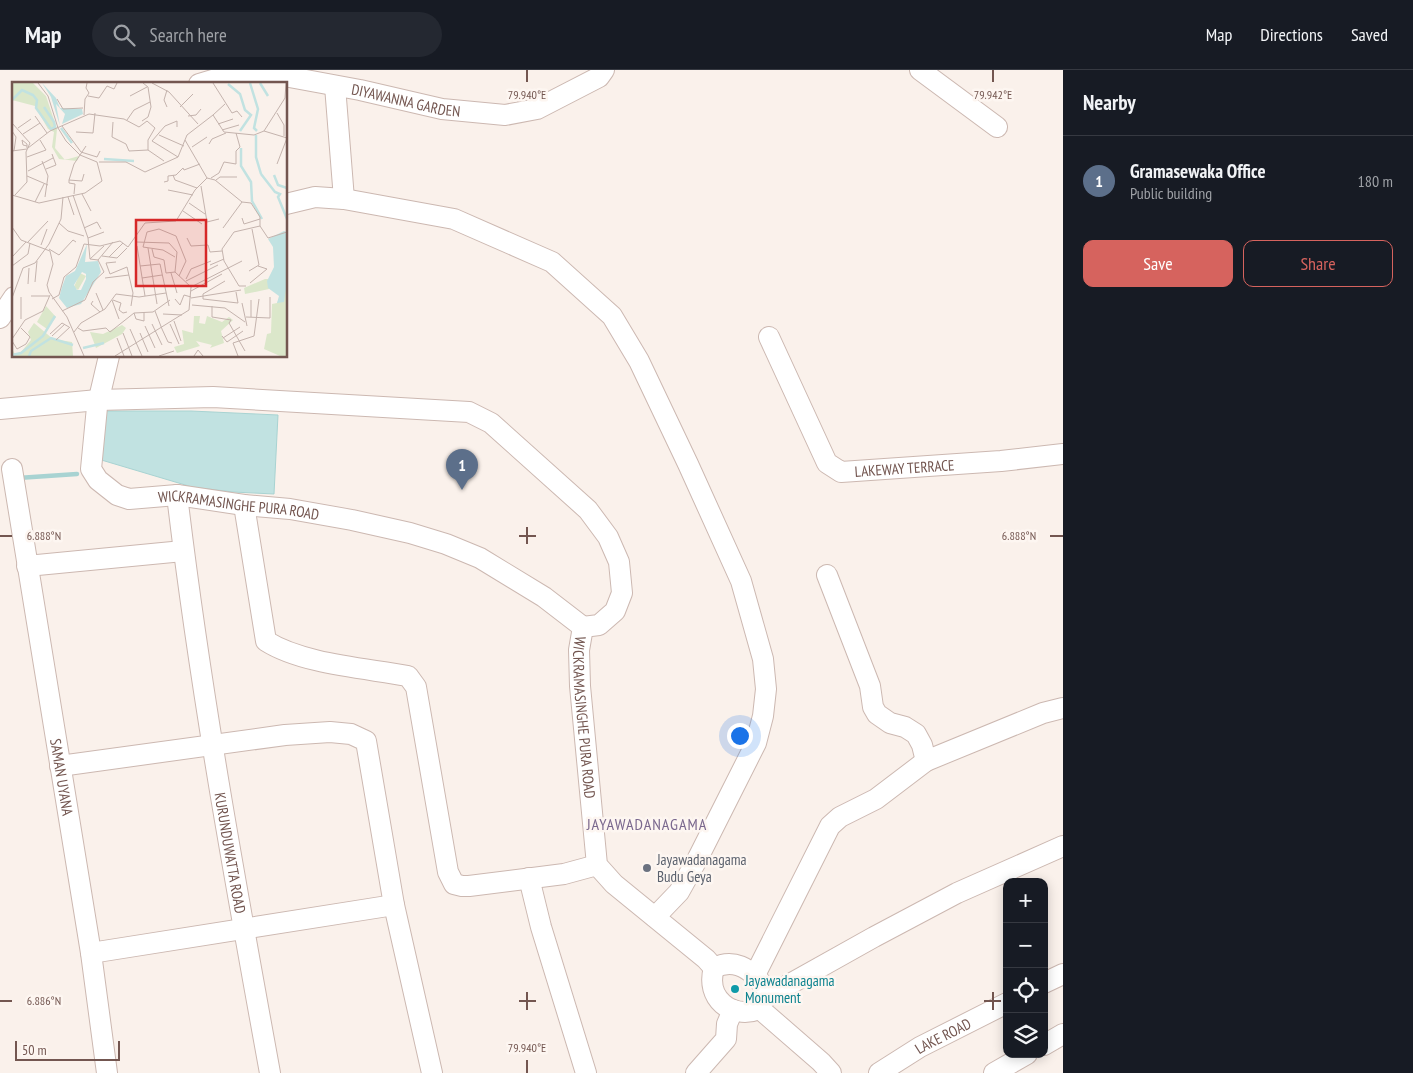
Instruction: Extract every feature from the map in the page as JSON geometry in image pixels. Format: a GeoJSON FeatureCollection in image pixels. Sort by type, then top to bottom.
{"type":"FeatureCollection","features":[{"type":"Feature","properties":{"kind":"street","name":"DIYAWANNA GARDEN"},"geometry":{"type":"LineString","coordinates":[[206,82],[234,74],[273,74],[442,109],[505,115],[537,109],[599,77],[604,70]]}},
{"type":"Feature","properties":{"kind":"street"},"geometry":{"type":"LineString","coordinates":[[920,70],[997,127]]}},
{"type":"Feature","properties":{"kind":"street"},"geometry":{"type":"LineString","coordinates":[[335,86],[344,199]]}},
{"type":"Feature","properties":{"kind":"street"},"geometry":{"type":"LineString","coordinates":[[288,204],[315,197],[344,199],[454,219],[552,262],[612,316],[639,361],[688,464],[740,581],[763,659],[766,689],[763,716],[756,743],[679,892],[655,917]]}},
{"type":"Feature","properties":{"kind":"street"},"geometry":{"type":"LineString","coordinates":[[0,318],[12,300]]}},
{"type":"Feature","properties":{"kind":"street","name":"LAKEWAY TERRACE"},"geometry":{"type":"LineString","coordinates":[[769,337],[827,463],[841,472],[1002,461],[1063,454]]}},
{"type":"Feature","properties":{"kind":"street"},"geometry":{"type":"LineString","coordinates":[[98,400],[108,358]]}},
{"type":"Feature","properties":{"kind":"street"},"geometry":{"type":"LineString","coordinates":[[0,408],[98,400],[213,397],[469,412],[491,423],[588,510],[608,537],[619,562],[622,593],[615,611],[599,625],[583,627]]}},
{"type":"Feature","properties":{"kind":"street","name":"WICKRAMASINGHE PURA ROAD"},"geometry":{"type":"LineString","coordinates":[[98,400],[92,439],[91,469],[98,480],[117,495],[129,499],[177,495],[244,505],[290,509],[410,533],[446,544],[480,558],[544,597],[583,627],[579,650],[580,686],[597,865]]}},
{"type":"Feature","properties":{"kind":"street","name":"SAMAN UYANA"},"geometry":{"type":"LineString","coordinates":[[13,475],[91,953],[107,1073]]}},
{"type":"Feature","properties":{"kind":"street","name":"KURUNDUWATTA ROAD"},"geometry":{"type":"LineString","coordinates":[[177,495],[194,633],[212,746],[270,1073]]}},
{"type":"Feature","properties":{"kind":"street"},"geometry":{"type":"LineString","coordinates":[[244,505],[266,641],[278,648],[309,658],[408,676],[416,687],[448,872],[454,884],[469,886],[564,874],[597,865],[614,884],[706,959],[714,968]]}},
{"type":"Feature","properties":{"kind":"street"},"geometry":{"type":"LineString","coordinates":[[27,566],[184,551]]}},
{"type":"Feature","properties":{"kind":"street"},"geometry":{"type":"LineString","coordinates":[[828,574],[870,686],[873,707],[877,714],[916,734],[922,745],[926,761]]}},
{"type":"Feature","properties":{"kind":"street"},"geometry":{"type":"LineString","coordinates":[[755,975],[830,826],[840,817],[876,799],[926,761],[1043,713],[1063,708]]}},
{"type":"Feature","properties":{"kind":"street"},"geometry":{"type":"LineString","coordinates":[[60,766],[285,735],[330,732],[351,734],[366,741],[394,906],[432,1073]]}},
{"type":"Feature","properties":{"kind":"street"},"geometry":{"type":"LineString","coordinates":[[714,968],[711,978],[715,993],[725,1006],[733,1010],[749,1013],[874,937],[957,893],[1063,846]]}},
{"type":"Feature","properties":{"kind":"street"},"geometry":{"type":"LineString","coordinates":[[529,878],[541,927],[586,1073]]}},
{"type":"Feature","properties":{"kind":"street"},"geometry":{"type":"LineString","coordinates":[[91,953],[394,906]]}},
{"type":"Feature","properties":{"kind":"street"},"geometry":{"type":"LineString","coordinates":[[714,968],[729,963],[743,967],[755,975],[764,986],[762,1004]]}},
{"type":"Feature","properties":{"kind":"street"},"geometry":{"type":"LineString","coordinates":[[1048,981],[1063,974]]}},
{"type":"Feature","properties":{"kind":"street"},"geometry":{"type":"LineString","coordinates":[[762,1004],[831,1073]]}},
{"type":"Feature","properties":{"kind":"street","name":"LAKE ROAD"},"geometry":{"type":"LineString","coordinates":[[880,1073],[920,1047],[1003,1005]]}},
{"type":"Feature","properties":{"kind":"street"},"geometry":{"type":"LineString","coordinates":[[696,1073],[726,1039],[728,1024],[733,1010]]}},
{"type":"Feature","properties":{"kind":"street"},"geometry":{"type":"LineString","coordinates":[[1048,1043],[1063,1034]]}},
{"type":"Feature","properties":{"kind":"street"},"geometry":{"type":"LineString","coordinates":[[994,1073],[1020,1058]]}},
{"type":"Feature","properties":{"kind":"water"},"geometry":{"type":"Polygon","coordinates":[[[104,411],[191,411],[278,415],[274,494],[192,487],[98,459],[104,411]]]}},
{"type":"Feature","properties":{"kind":"waterway"},"geometry":{"type":"LineString","coordinates":[[18,478],[77,474]]}},
{"type":"Feature","properties":{"kind":"place","name":"Gramasewaka Office"},"geometry":{"type":"Point","coordinates":[462,490]}},
{"type":"Feature","properties":{"kind":"place","name":"Jayawadanagama Budu Geya"},"geometry":{"type":"Point","coordinates":[647,868]}},
{"type":"Feature","properties":{"kind":"place","name":"Jayawadanagama Monument"},"geometry":{"type":"Point","coordinates":[735,989]}},
{"type":"Feature","properties":{"kind":"district","name":"JAYAWADANAGAMA"},"geometry":{"type":"Point","coordinates":[647,824]}}]}
